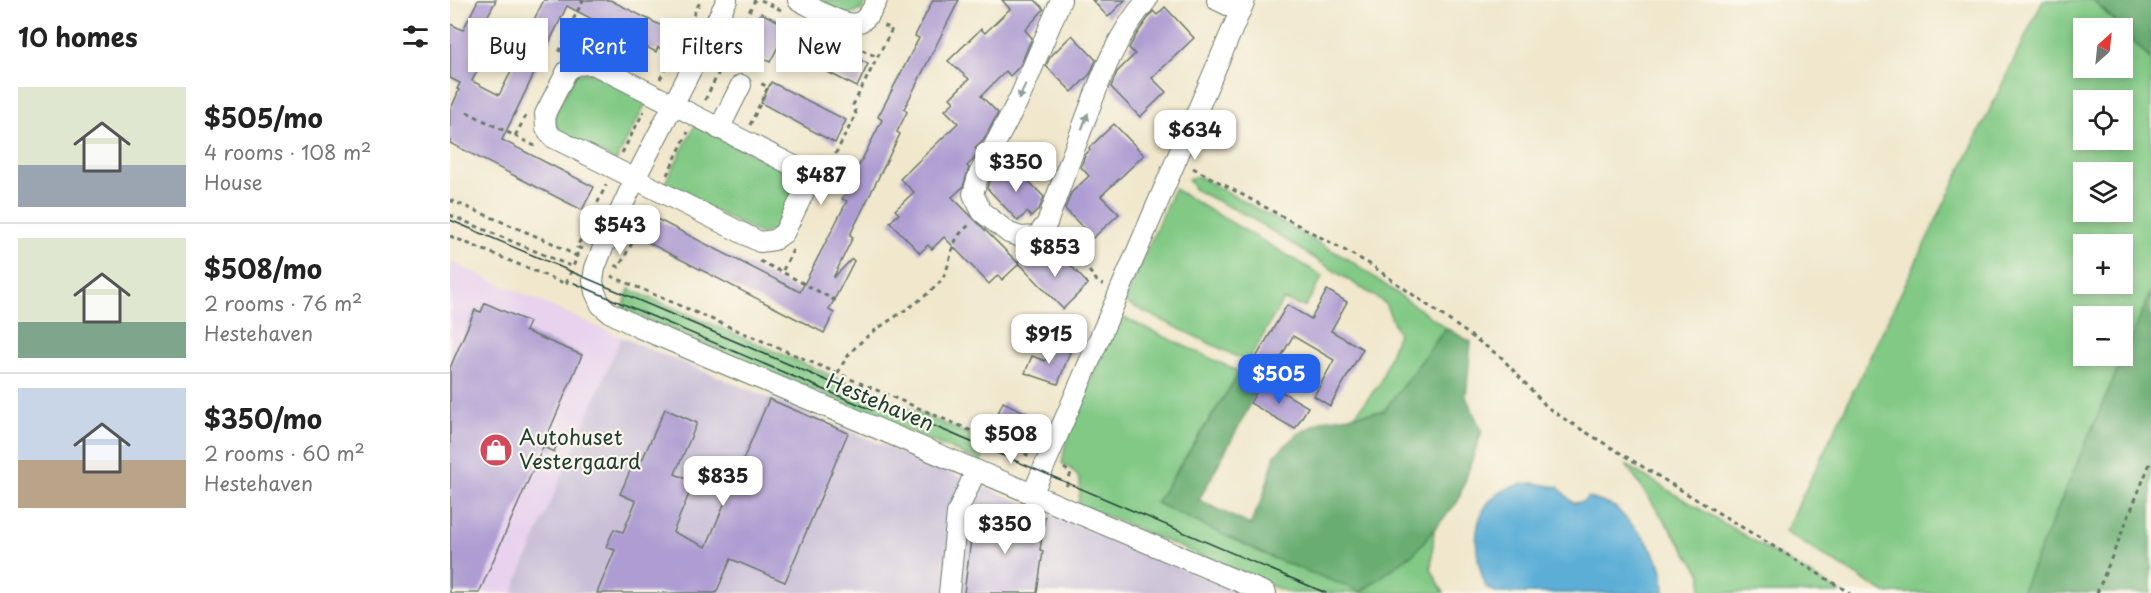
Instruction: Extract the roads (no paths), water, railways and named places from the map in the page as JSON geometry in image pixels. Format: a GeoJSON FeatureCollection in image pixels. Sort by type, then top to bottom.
{"type":"FeatureCollection","features":[{"type":"Feature","properties":{"kind":"street"},"geometry":{"type":"LineString","coordinates":[[635,179],[727,0]]}},
{"type":"Feature","properties":{"kind":"street"},"geometry":{"type":"LineString","coordinates":[[798,0],[846,24],[859,23],[872,8]]}},
{"type":"Feature","properties":{"kind":"street"},"geometry":{"type":"LineString","coordinates":[[1061,0],[1020,97],[978,176],[973,194],[982,212],[1009,233],[1022,237],[1037,236],[1047,223],[1113,54],[1133,16],[1147,0]]}},
{"type":"Feature","properties":{"kind":"street"},"geometry":{"type":"LineString","coordinates":[[1032,495],[1242,6],[1217,0]]}},
{"type":"Feature","properties":{"kind":"street"},"geometry":{"type":"LineString","coordinates":[[593,64],[673,105],[796,167],[805,178],[804,192],[784,233],[774,240],[760,242],[552,137],[546,128],[545,114],[550,103],[567,71],[576,65],[593,64]]}},
{"type":"Feature","properties":{"kind":"street"},"geometry":{"type":"LineString","coordinates":[[719,129],[741,85]]}},
{"type":"Feature","properties":{"kind":"street","name":"Hestehaven"},"geometry":{"type":"LineString","coordinates":[[635,179],[597,263],[593,281],[597,299],[609,312],[640,328],[1266,593]]}},
{"type":"Feature","properties":{"kind":"street"},"geometry":{"type":"LineString","coordinates":[[949,593],[957,513],[976,470]]}},
{"type":"Feature","properties":{"kind":"water"},"geometry":{"type":"Polygon","coordinates":[[[1532,483],[1558,487],[1573,503],[1582,502],[1588,497],[1615,507],[1646,540],[1660,564],[1664,593],[1497,593],[1486,587],[1480,569],[1477,534],[1486,505],[1497,495],[1512,487],[1532,483]]]}},
{"type":"Feature","properties":{"kind":"tram line"},"geometry":{"type":"LineString","coordinates":[[450,220],[1326,593]]}},
{"type":"Feature","properties":{"kind":"tram line"},"geometry":{"type":"LineString","coordinates":[[574,283],[872,410]]}},
{"type":"Feature","properties":{"kind":"place","name":"Autohuset Vestergaard"},"geometry":{"type":"Point","coordinates":[496,450]}}]}
